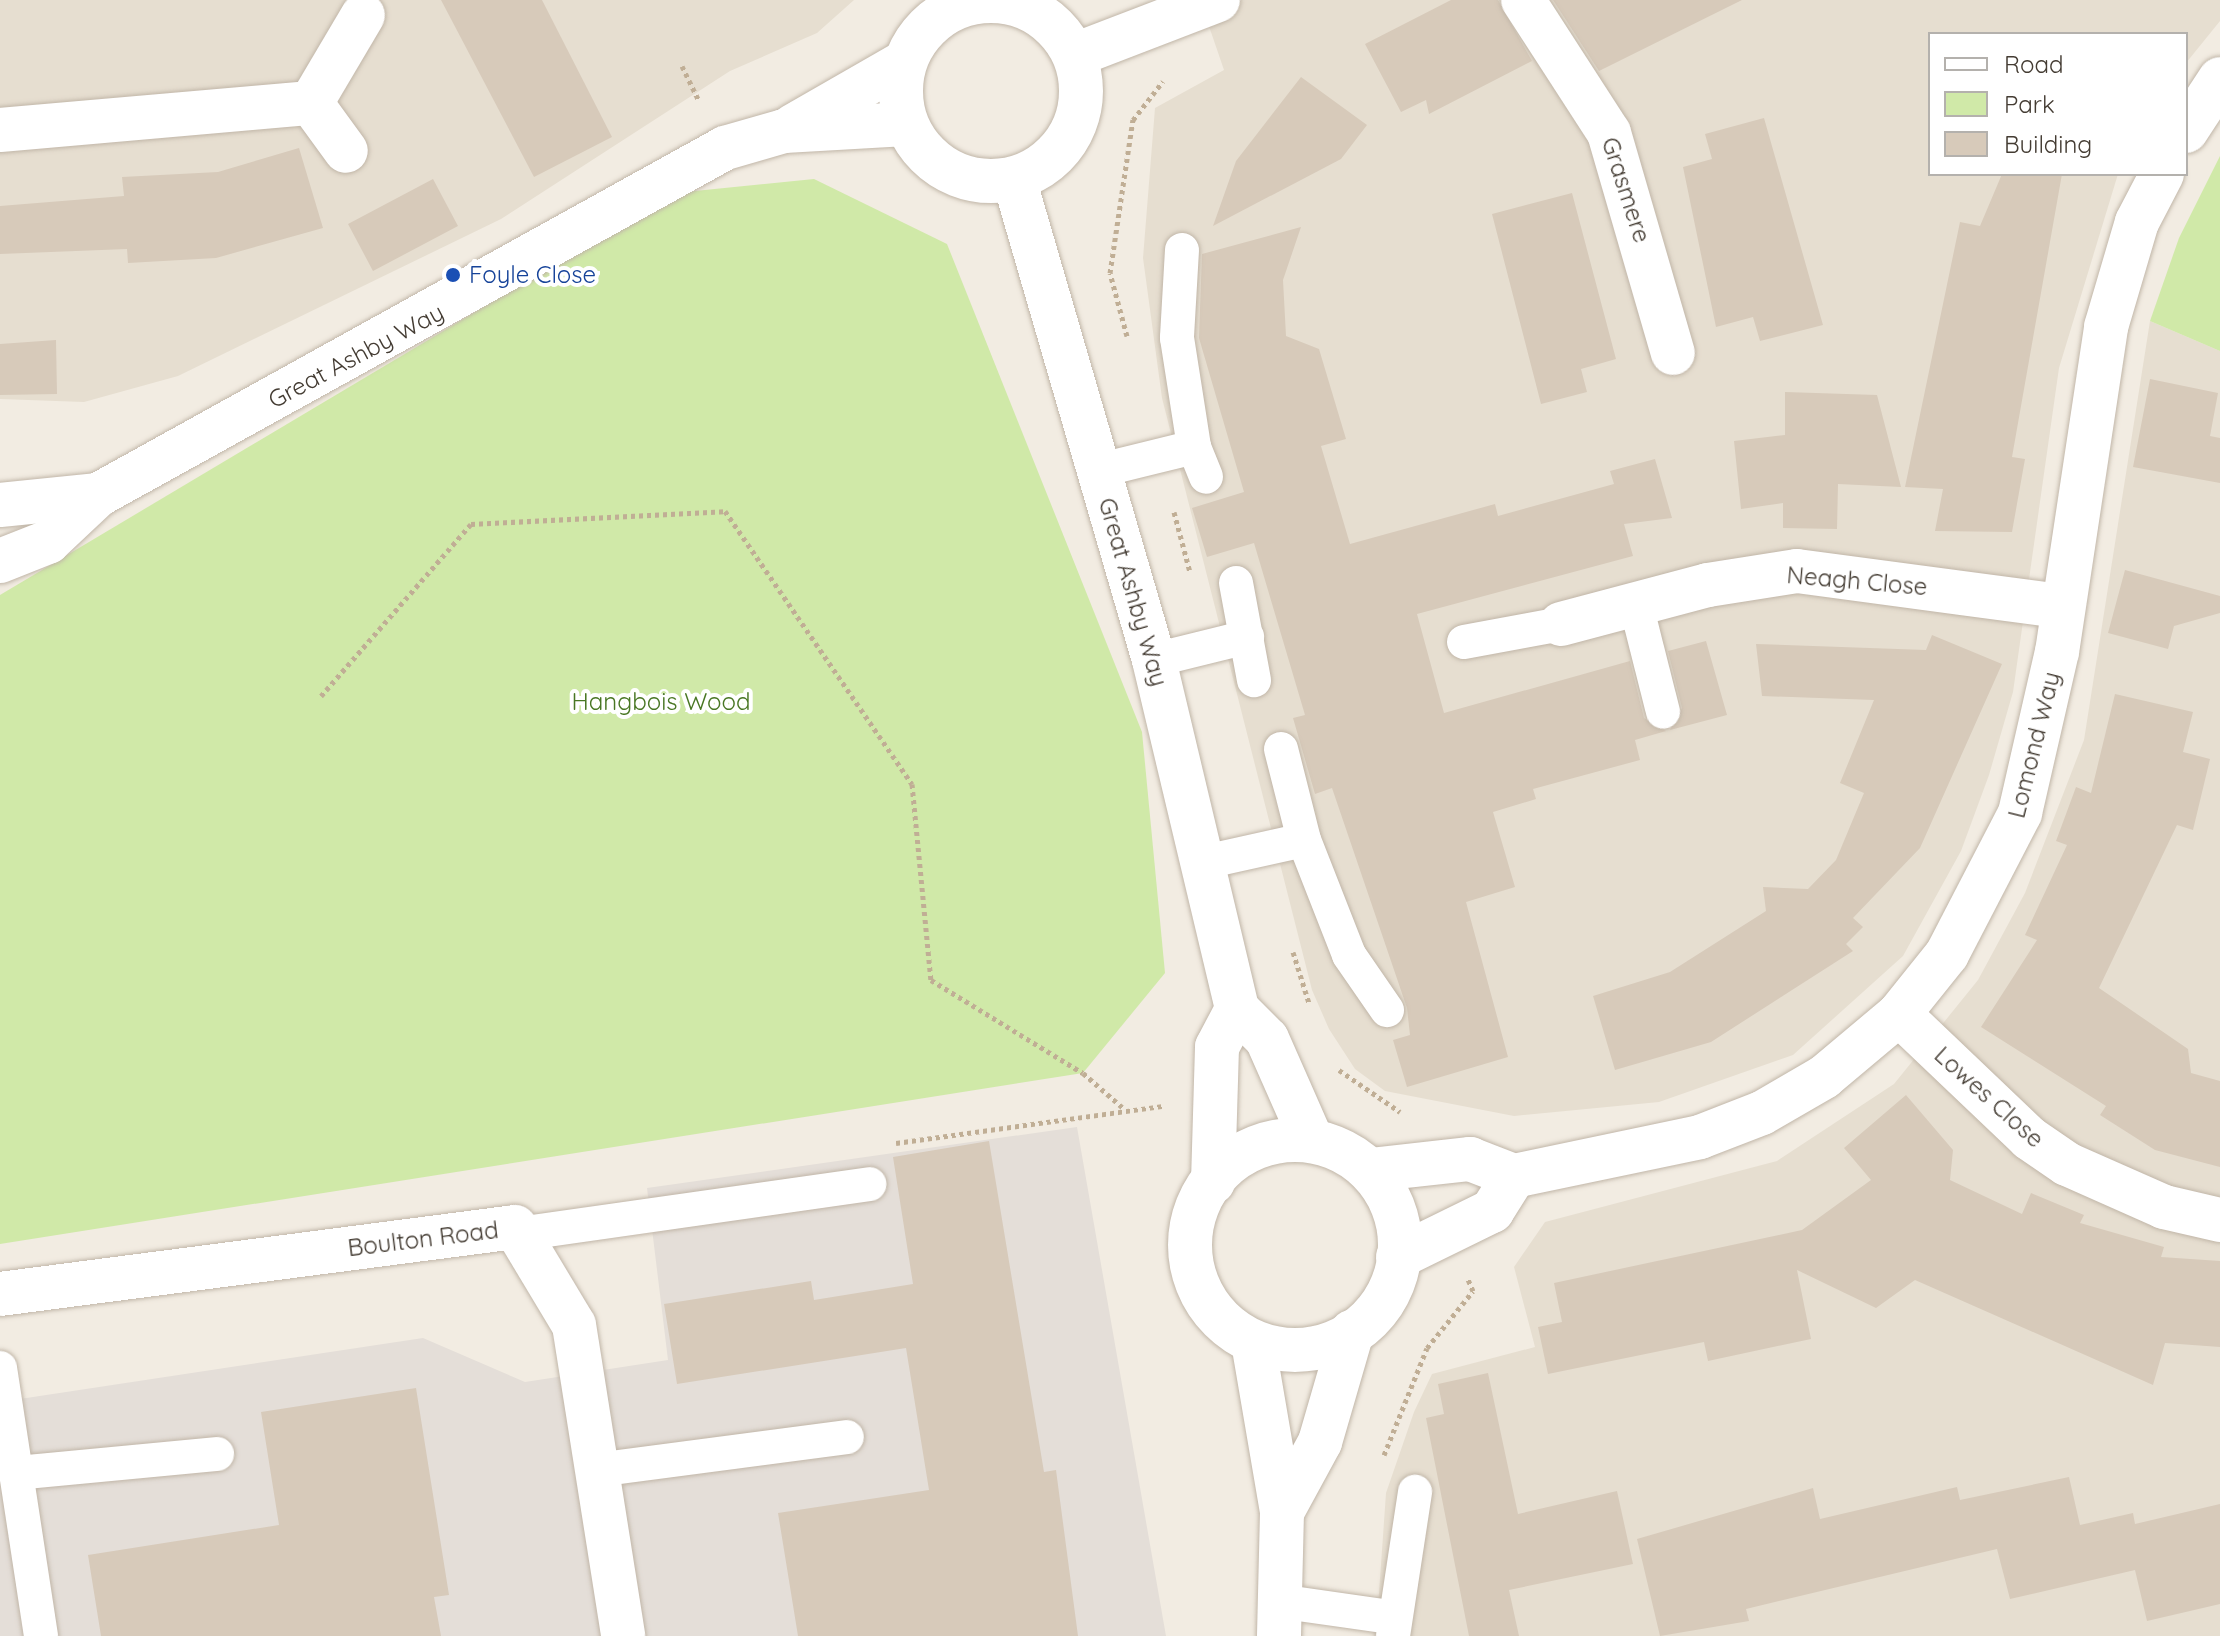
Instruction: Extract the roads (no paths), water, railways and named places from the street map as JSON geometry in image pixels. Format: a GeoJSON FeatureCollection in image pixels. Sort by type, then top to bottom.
{"type":"FeatureCollection","features":[{"type":"Feature","properties":{"kind":"street"},"geometry":{"type":"LineString","coordinates":[[979,0],[1022,5],[1057,28],[1075,55],[1081,106],[1073,130],[1055,156],[1014,179],[983,182],[952,173],[916,143],[906,124],[903,63],[938,18],[979,0]]}},
{"type":"Feature","properties":{"kind":"street"},"geometry":{"type":"LineString","coordinates":[[1075,55],[1218,0]]}},
{"type":"Feature","properties":{"kind":"street","name":"Grasmere"},"geometry":{"type":"LineString","coordinates":[[1523,0],[1609,133],[1673,353]]}},
{"type":"Feature","properties":{"kind":"street"},"geometry":{"type":"LineString","coordinates":[[311,103],[363,15]]}},
{"type":"Feature","properties":{"kind":"street","name":"Great Ashby Way"},"geometry":{"type":"LineString","coordinates":[[784,131],[903,63]]}},
{"type":"Feature","properties":{"kind":"street"},"geometry":{"type":"LineString","coordinates":[[2188,128],[2220,79]]}},
{"type":"Feature","properties":{"kind":"street"},"geometry":{"type":"LineString","coordinates":[[0,130],[311,103]]}},
{"type":"Feature","properties":{"kind":"street"},"geometry":{"type":"LineString","coordinates":[[311,103],[346,151]]}},
{"type":"Feature","properties":{"kind":"street","name":"Great Ashby Way"},"geometry":{"type":"LineString","coordinates":[[0,561],[48,542],[98,495],[725,148],[784,131],[906,124]]}},
{"type":"Feature","properties":{"kind":"street","name":"Lomond Way"},"geometry":{"type":"LineString","coordinates":[[1514,1176],[1700,1137],[1762,1113],[1824,1077],[1899,1014],[1954,942],[2020,813],[2061,606],[2106,327],[2137,222],[2161,176]]}},
{"type":"Feature","properties":{"kind":"street","name":"Great Ashby Way"},"geometry":{"type":"LineString","coordinates":[[1014,179],[1154,660],[1205,862],[1237,1009]]}},
{"type":"Feature","properties":{"kind":"street","name":"Great Ashby Way"},"geometry":{"type":"LineString","coordinates":[[0,505],[98,495]]}},
{"type":"Feature","properties":{"kind":"street","name":"Neagh Close"},"geometry":{"type":"LineString","coordinates":[[1561,624],[1797,571],[2061,606]]}},
{"type":"Feature","properties":{"kind":"street"},"geometry":{"type":"LineString","coordinates":[[1213,1182],[1262,1145],[1312,1141],[1370,1170],[1395,1208],[1398,1257],[1378,1312],[1352,1332],[1326,1346],[1291,1351],[1253,1342],[1204,1300],[1192,1273],[1194,1220],[1213,1182],[1217,1047],[1237,1009],[1267,1039],[1312,1141]]}},
{"type":"Feature","properties":{"kind":"street","name":"Lowes Close"},"geometry":{"type":"LineString","coordinates":[[1899,1014],[2029,1138],[2067,1164],[2164,1207],[2220,1220]]}},
{"type":"Feature","properties":{"kind":"street"},"geometry":{"type":"LineString","coordinates":[[1370,1170],[1425,1161],[1470,1159],[1514,1176],[1492,1211],[1398,1257]]}},
{"type":"Feature","properties":{"kind":"street","name":"Boulton Road"},"geometry":{"type":"LineString","coordinates":[[0,1294],[515,1227],[574,1325],[623,1636]]}},
{"type":"Feature","properties":{"kind":"street"},"geometry":{"type":"LineString","coordinates":[[1282,1512],[1320,1442],[1352,1332]]}},
{"type":"Feature","properties":{"kind":"street"},"geometry":{"type":"LineString","coordinates":[[1253,1342],[1282,1512],[1278,1619]]}},
{"type":"Feature","properties":{"kind":"lane"},"geometry":{"type":"LineString","coordinates":[[1097,471],[1159,454],[1200,462],[1177,338],[1182,250]]}},
{"type":"Feature","properties":{"kind":"lane"},"geometry":{"type":"LineString","coordinates":[[1236,583],[1254,680]]}},
{"type":"Feature","properties":{"kind":"lane"},"geometry":{"type":"LineString","coordinates":[[1636,605],[1663,712]]}},
{"type":"Feature","properties":{"kind":"lane"},"geometry":{"type":"LineString","coordinates":[[1464,642],[1561,624]]}},
{"type":"Feature","properties":{"kind":"lane"},"geometry":{"type":"LineString","coordinates":[[1154,660],[1247,637]]}},
{"type":"Feature","properties":{"kind":"lane"},"geometry":{"type":"LineString","coordinates":[[1281,749],[1304,840],[1349,955],[1387,1010]]}},
{"type":"Feature","properties":{"kind":"lane"},"geometry":{"type":"LineString","coordinates":[[1205,862],[1304,840]]}},
{"type":"Feature","properties":{"kind":"lane"},"geometry":{"type":"LineString","coordinates":[[519,1234],[869,1184]]}},
{"type":"Feature","properties":{"kind":"lane"},"geometry":{"type":"LineString","coordinates":[[0,1368],[41,1636]]}},
{"type":"Feature","properties":{"kind":"lane"},"geometry":{"type":"LineString","coordinates":[[597,1470],[847,1437]]}},
{"type":"Feature","properties":{"kind":"lane"},"geometry":{"type":"LineString","coordinates":[[16,1473],[217,1454]]}},
{"type":"Feature","properties":{"kind":"lane"},"geometry":{"type":"LineString","coordinates":[[1278,1619],[1392,1626],[1415,1492]]}},
{"type":"Feature","properties":{"kind":"place","name":"Foyle Close"},"geometry":{"type":"Point","coordinates":[453,275]}},
{"type":"Feature","properties":{"kind":"park label","name":"Hangbois Wood"},"geometry":{"type":"Point","coordinates":[661,702]}}]}
